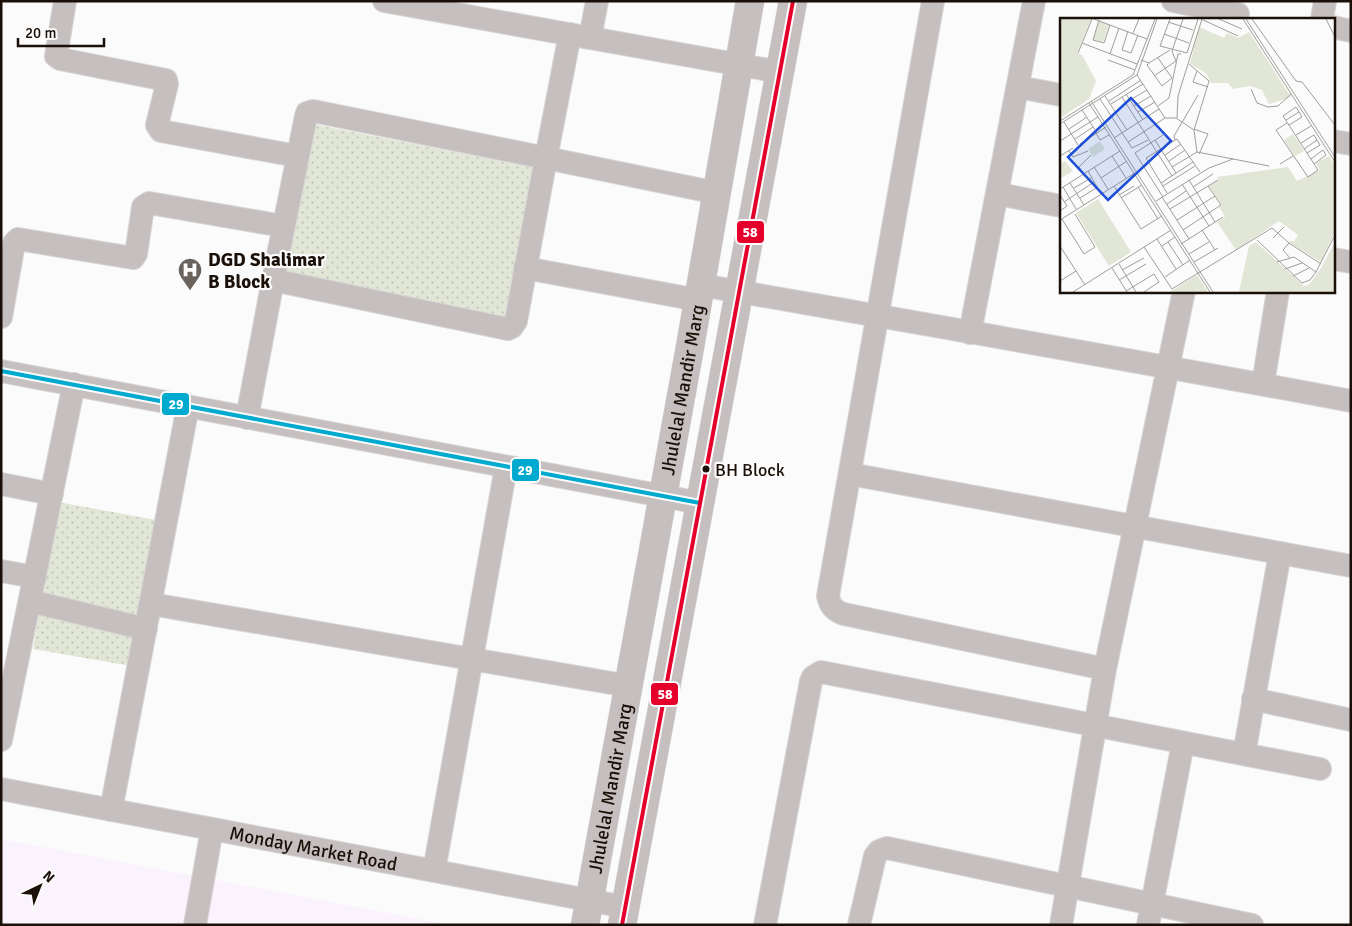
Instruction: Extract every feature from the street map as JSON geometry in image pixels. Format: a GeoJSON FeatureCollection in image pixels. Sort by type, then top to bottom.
{"type":"FeatureCollection","features":[{"type":"Feature","properties":{"kind":"street"},"geometry":{"type":"LineString","coordinates":[[65,1],[56,56],[60,59],[166,80],[167,84],[156,125],[158,129],[297,156]]}},
{"type":"Feature","properties":{"kind":"street"},"geometry":{"type":"LineString","coordinates":[[384,1],[780,72]]}},
{"type":"Feature","properties":{"kind":"street"},"geometry":{"type":"LineString","coordinates":[[273,280],[508,329],[512,327],[516,320],[546,158],[580,36],[597,1]]}},
{"type":"Feature","properties":{"kind":"street","name":"Jhulelal Mandir Marg"},"geometry":{"type":"LineString","coordinates":[[588,913],[700,292],[750,1]]}},
{"type":"Feature","properties":{"kind":"street","name":"Jhulelal Mandir Marg"},"geometry":{"type":"LineString","coordinates":[[624,916],[793,1]]}},
{"type":"Feature","properties":{"kind":"street"},"geometry":{"type":"LineString","coordinates":[[933,1],[828,596],[835,611],[1106,669]]}},
{"type":"Feature","properties":{"kind":"street"},"geometry":{"type":"LineString","coordinates":[[970,333],[1034,1]]}},
{"type":"Feature","properties":{"kind":"street"},"geometry":{"type":"LineString","coordinates":[[1173,1],[1239,11]]}},
{"type":"Feature","properties":{"kind":"street"},"geometry":{"type":"LineString","coordinates":[[1322,18],[1325,1]]}},
{"type":"Feature","properties":{"kind":"street"},"geometry":{"type":"LineString","coordinates":[[1334,27],[1351,31]]}},
{"type":"Feature","properties":{"kind":"street"},"geometry":{"type":"LineString","coordinates":[[1018,87],[1060,95]]}},
{"type":"Feature","properties":{"kind":"street"},"geometry":{"type":"LineString","coordinates":[[247,418],[283,226],[307,113],[313,111],[717,193]]}},
{"type":"Feature","properties":{"kind":"street"},"geometry":{"type":"LineString","coordinates":[[1334,141],[1351,144]]}},
{"type":"Feature","properties":{"kind":"street"},"geometry":{"type":"LineString","coordinates":[[998,194],[1060,206]]}},
{"type":"Feature","properties":{"kind":"street"},"geometry":{"type":"LineString","coordinates":[[1,316],[14,243],[18,239],[133,258],[136,254],[143,207],[149,203],[283,226]]}},
{"type":"Feature","properties":{"kind":"street"},"geometry":{"type":"LineString","coordinates":[[1334,259],[1351,262]]}},
{"type":"Feature","properties":{"kind":"street"},"geometry":{"type":"LineString","coordinates":[[525,268],[700,292],[739,291],[878,317],[1169,366],[1351,401]]}},
{"type":"Feature","properties":{"kind":"street"},"geometry":{"type":"LineString","coordinates":[[1061,925],[1106,669],[1184,292]]}},
{"type":"Feature","properties":{"kind":"street"},"geometry":{"type":"LineString","coordinates":[[1263,384],[1278,292]]}},
{"type":"Feature","properties":{"kind":"street"},"geometry":{"type":"LineString","coordinates":[[1,371],[700,503]]}},
{"type":"Feature","properties":{"kind":"street"},"geometry":{"type":"LineString","coordinates":[[1,740],[8,671],[30,601],[74,384]]}},
{"type":"Feature","properties":{"kind":"street"},"geometry":{"type":"LineString","coordinates":[[110,810],[188,406]]}},
{"type":"Feature","properties":{"kind":"street"},"geometry":{"type":"LineString","coordinates":[[434,871],[506,467]]}},
{"type":"Feature","properties":{"kind":"street"},"geometry":{"type":"LineString","coordinates":[[850,474],[1351,566]]}},
{"type":"Feature","properties":{"kind":"street"},"geometry":{"type":"LineString","coordinates":[[1,484],[52,494]]}},
{"type":"Feature","properties":{"kind":"street"},"geometry":{"type":"LineString","coordinates":[[1244,754],[1280,553]]}},
{"type":"Feature","properties":{"kind":"street"},"geometry":{"type":"LineString","coordinates":[[1,571],[35,577]]}},
{"type":"Feature","properties":{"kind":"street"},"geometry":{"type":"LineString","coordinates":[[30,601],[146,630]]}},
{"type":"Feature","properties":{"kind":"street"},"geometry":{"type":"LineString","coordinates":[[151,604],[629,686]]}},
{"type":"Feature","properties":{"kind":"street"},"geometry":{"type":"LineString","coordinates":[[765,925],[811,681],[816,674],[821,672],[1320,769]]}},
{"type":"Feature","properties":{"kind":"street"},"geometry":{"type":"LineString","coordinates":[[1253,699],[1351,720]]}},
{"type":"Feature","properties":{"kind":"street"},"geometry":{"type":"LineString","coordinates":[[1150,914],[1183,743]]}},
{"type":"Feature","properties":{"kind":"street","name":"Monday Market Road"},"geometry":{"type":"LineString","coordinates":[[1,789],[434,871],[588,913],[624,916]]}},
{"type":"Feature","properties":{"kind":"street"},"geometry":{"type":"LineString","coordinates":[[195,925],[212,829]]}},
{"type":"Feature","properties":{"kind":"street"},"geometry":{"type":"LineString","coordinates":[[859,925],[875,856],[878,852],[887,848],[1068,887],[1150,914],[1252,925]]}},
{"type":"Feature","properties":{"kind":"shaded area"},"geometry":{"type":"Polygon","coordinates":[[[1,839],[451,925],[1,925],[1,839]]]}},
{"type":"Feature","properties":{"kind":"green space"},"geometry":{"type":"Polygon","coordinates":[[[313,124],[536,168],[507,317],[284,273],[313,124]]]}},
{"type":"Feature","properties":{"kind":"green space"},"geometry":{"type":"Polygon","coordinates":[[[58,502],[156,520],[131,666],[33,649],[58,502]]]}},
{"type":"Feature","properties":{"kind":"transit line","name":"58"},"geometry":{"type":"LineString","coordinates":[[622,925],[793,1]]}},
{"type":"Feature","properties":{"kind":"transit line","name":"29"},"geometry":{"type":"LineString","coordinates":[[1,371],[700,503]]}},
{"type":"Feature","properties":{"kind":"place","name":"DGD Shalimar B Block"},"geometry":{"type":"Point","coordinates":[190,291]}},
{"type":"Feature","properties":{"kind":"place","name":"BH Block"},"geometry":{"type":"Point","coordinates":[706,469]}}]}
